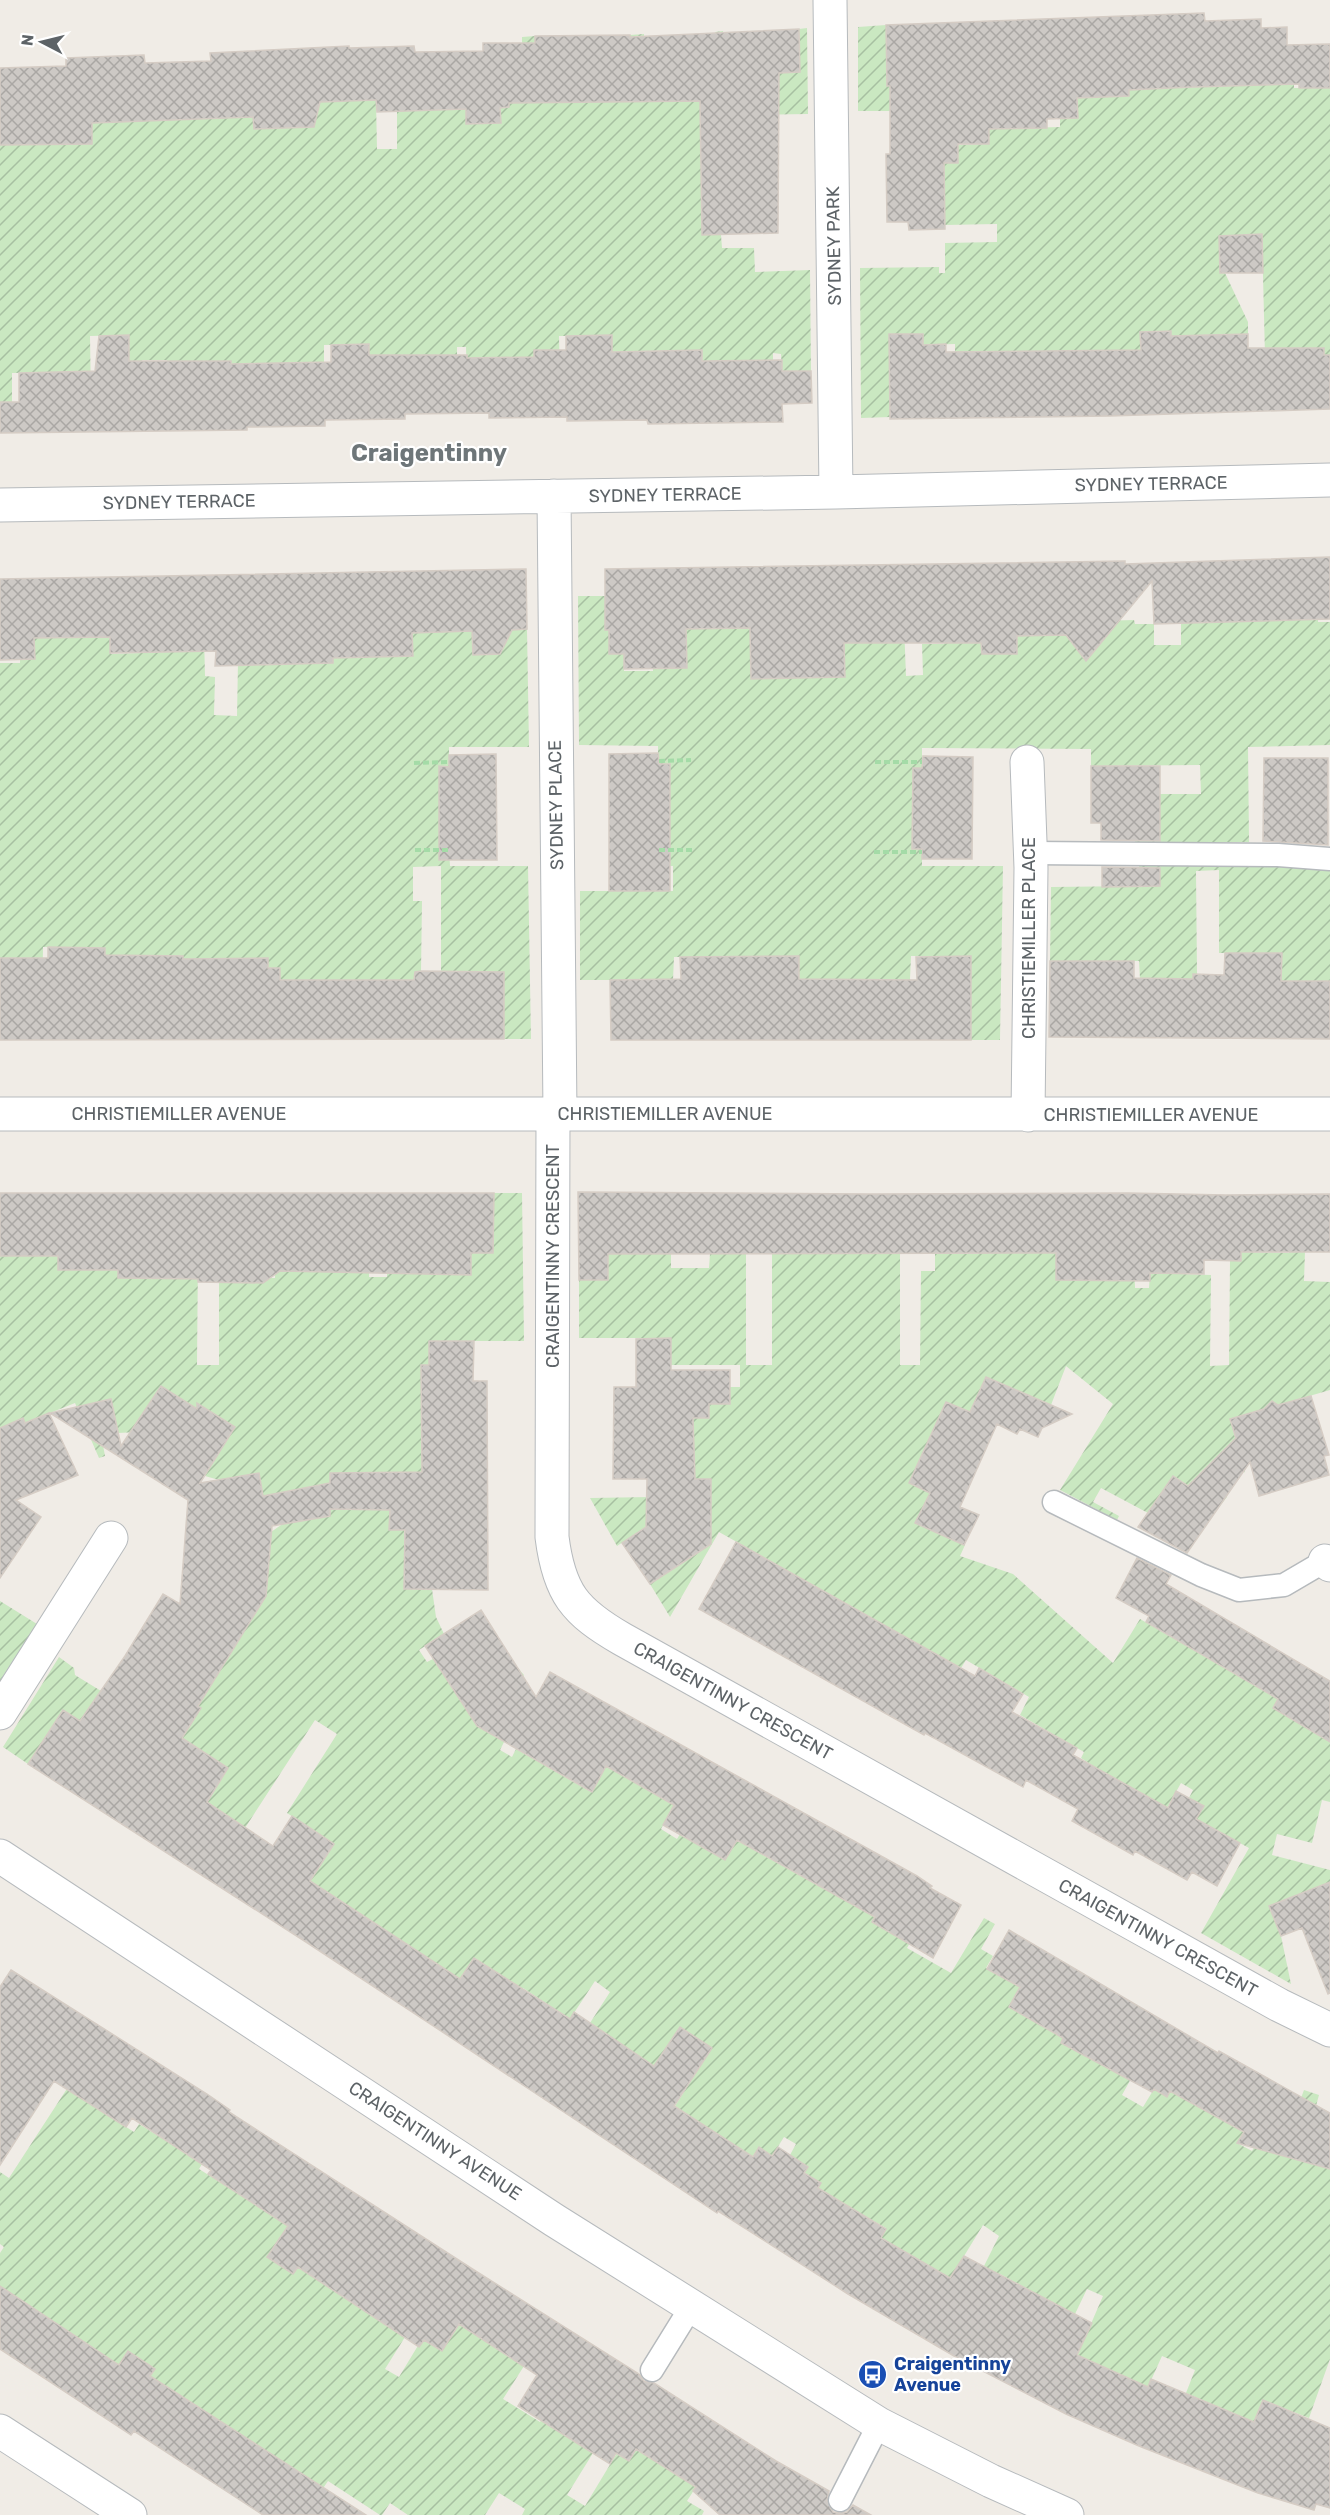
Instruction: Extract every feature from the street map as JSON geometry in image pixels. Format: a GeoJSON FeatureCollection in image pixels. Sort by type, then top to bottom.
{"type":"FeatureCollection","features":[{"type":"Feature","properties":{"kind":"street","name":"SYDNEY PARK"},"geometry":{"type":"LineString","coordinates":[[830,0],[836,492]]}},
{"type":"Feature","properties":{"kind":"street","name":"SYDNEY TERRACE"},"geometry":{"type":"LineString","coordinates":[[0,505],[836,492],[1330,480]]}},
{"type":"Feature","properties":{"kind":"street","name":"SYDNEY PLACE"},"geometry":{"type":"LineString","coordinates":[[554,496],[556,1114]]}},
{"type":"Feature","properties":{"kind":"street","name":"CHRISTIEMILLER PLACE"},"geometry":{"type":"LineString","coordinates":[[1027,762],[1030,853],[1029,1115]]}},
{"type":"Feature","properties":{"kind":"street","name":"CHRISTIEMILLER AVENUE"},"geometry":{"type":"LineString","coordinates":[[0,1114],[1330,1114]]}},
{"type":"Feature","properties":{"kind":"street","name":"CRAIGENTINNY CRESCENT"},"geometry":{"type":"LineString","coordinates":[[556,1114],[552,1537],[555,1562],[562,1581],[575,1603],[593,1622],[959,1828],[1330,2030]]}},
{"type":"Feature","properties":{"kind":"street"},"geometry":{"type":"LineString","coordinates":[[0,1713],[111,1538]]}},
{"type":"Feature","properties":{"kind":"street","name":"CRAIGENTINNY AVENUE"},"geometry":{"type":"LineString","coordinates":[[0,1856],[691,2307],[879,2424],[991,2481],[1068,2515]]}},
{"type":"Feature","properties":{"kind":"street"},"geometry":{"type":"LineString","coordinates":[[0,2431],[130,2515]]}},
{"type":"Feature","properties":{"kind":"lane"},"geometry":{"type":"LineString","coordinates":[[1030,853],[1278,855],[1330,859]]}},
{"type":"Feature","properties":{"kind":"lane"},"geometry":{"type":"LineString","coordinates":[[1054,1502],[1201,1575],[1239,1590],[1284,1585],[1327,1563]]}},
{"type":"Feature","properties":{"kind":"lane"},"geometry":{"type":"LineString","coordinates":[[652,2370],[691,2307]]}},
{"type":"Feature","properties":{"kind":"lane"},"geometry":{"type":"LineString","coordinates":[[840,2500],[879,2424]]}},
{"type":"Feature","properties":{"kind":"path"},"geometry":{"type":"LineString","coordinates":[[659,761],[691,760]]}},
{"type":"Feature","properties":{"kind":"path"},"geometry":{"type":"LineString","coordinates":[[414,763],[449,762]]}},
{"type":"Feature","properties":{"kind":"path"},"geometry":{"type":"LineString","coordinates":[[875,762],[922,762]]}},
{"type":"Feature","properties":{"kind":"path"},"geometry":{"type":"LineString","coordinates":[[414,850],[449,850]]}},
{"type":"Feature","properties":{"kind":"path"},"geometry":{"type":"LineString","coordinates":[[660,850],[692,850]]}},
{"type":"Feature","properties":{"kind":"path"},"geometry":{"type":"LineString","coordinates":[[874,852],[922,852]]}},
{"type":"Feature","properties":{"kind":"green space"},"geometry":{"type":"Polygon","coordinates":[[[886,25],[887,86],[912,85],[1023,128],[1060,127],[1060,119],[1078,118],[1077,75],[1107,97],[1129,96],[1129,73],[1174,71],[1174,88],[1294,84],[1294,88],[1330,88],[1330,355],[1324,355],[1324,348],[1295,348],[1265,356],[1262,235],[1219,236],[1220,273],[1225,273],[1248,322],[1248,334],[1200,335],[1171,352],[1170,331],[1141,332],[1141,352],[955,371],[955,344],[923,345],[923,334],[890,334],[890,417],[861,418],[860,268],[939,267],[939,273],[945,273],[945,243],[997,242],[997,224],[945,225],[944,163],[958,163],[958,145],[989,144],[920,111],[858,111],[858,27],[886,25]]]}},
{"type":"Feature","properties":{"kind":"green space"},"geometry":{"type":"Polygon","coordinates":[[[807,28],[808,114],[743,115],[721,235],[722,248],[754,248],[755,272],[810,270],[811,371],[782,371],[781,354],[773,353],[773,360],[703,393],[702,350],[639,351],[639,386],[621,352],[612,352],[612,336],[559,336],[561,417],[542,350],[534,351],[534,357],[467,382],[466,347],[457,347],[457,355],[369,358],[368,344],[324,345],[324,362],[232,397],[231,361],[223,361],[223,369],[168,370],[167,360],[142,360],[141,371],[129,371],[129,335],[90,336],[91,401],[72,372],[12,373],[12,402],[0,402],[0,145],[7,145],[40,67],[43,145],[92,144],[91,58],[105,79],[252,70],[254,129],[314,127],[313,102],[376,100],[377,149],[397,149],[397,111],[443,109],[441,53],[456,51],[457,108],[466,108],[466,124],[501,123],[500,108],[509,107],[508,66],[522,65],[522,37],[535,36],[537,103],[631,101],[630,35],[644,34],[644,46],[651,46],[653,102],[718,100],[715,32],[723,31],[726,92],[779,91],[779,73],[800,72],[799,29],[807,28]]]}},
{"type":"Feature","properties":{"kind":"green space"},"geometry":{"type":"Polygon","coordinates":[[[578,596],[605,596],[605,629],[609,630],[609,654],[624,654],[624,671],[653,671],[652,629],[672,668],[687,668],[686,629],[750,628],[751,678],[845,677],[844,643],[874,642],[904,625],[906,676],[923,675],[922,644],[944,644],[944,624],[981,624],[982,654],[1017,654],[1017,636],[1099,621],[1134,620],[1135,624],[1154,624],[1154,645],[1181,645],[1181,623],[1291,620],[1318,614],[1318,622],[1330,622],[1330,745],[1248,747],[1249,842],[1135,842],[1134,823],[1160,822],[1160,794],[1201,794],[1200,765],[1091,766],[1091,749],[922,748],[922,768],[913,769],[912,849],[922,849],[922,866],[1003,866],[1000,1040],[971,1040],[970,956],[911,956],[909,1002],[893,980],[799,980],[799,956],[780,956],[780,980],[734,957],[674,957],[673,980],[580,980],[580,891],[673,891],[673,866],[660,866],[670,845],[670,764],[658,764],[658,746],[579,745],[578,596]]]}},
{"type":"Feature","properties":{"kind":"green space"},"geometry":{"type":"Polygon","coordinates":[[[527,629],[529,747],[449,747],[449,767],[439,767],[439,846],[449,850],[450,866],[528,866],[531,1039],[504,1039],[504,972],[495,972],[494,980],[441,980],[441,866],[413,867],[413,901],[422,901],[421,972],[415,972],[414,980],[345,1005],[345,980],[280,981],[280,968],[268,968],[268,958],[184,980],[183,956],[164,955],[124,980],[123,1040],[104,1040],[105,948],[43,947],[42,1009],[0,958],[0,663],[20,663],[20,659],[34,659],[34,638],[110,636],[111,654],[170,652],[204,635],[205,676],[215,677],[214,715],[237,716],[238,662],[332,663],[332,633],[413,656],[412,632],[472,631],[473,655],[501,654],[500,630],[527,629]]]}},
{"type":"Feature","properties":{"kind":"green space"},"geometry":{"type":"Polygon","coordinates":[[[1139,864],[1330,865],[1330,981],[1297,981],[1296,1012],[1281,981],[1281,953],[1219,953],[1219,870],[1196,871],[1197,974],[1193,974],[1193,979],[1140,979],[1139,961],[1050,961],[1051,887],[1139,886],[1139,864]]]}},
{"type":"Feature","properties":{"kind":"green space"},"geometry":{"type":"Polygon","coordinates":[[[494,1193],[522,1193],[524,1341],[429,1341],[429,1365],[421,1366],[422,1474],[330,1473],[330,1483],[263,1496],[259,1473],[219,1480],[205,1476],[235,1427],[118,1433],[111,1399],[95,1403],[105,1456],[99,1458],[75,1403],[25,1423],[23,1418],[0,1429],[0,1256],[198,1255],[197,1365],[219,1365],[219,1278],[275,1278],[275,1227],[370,1224],[369,1277],[387,1277],[387,1253],[430,1274],[471,1275],[471,1253],[493,1253],[494,1193]]]}},
{"type":"Feature","properties":{"kind":"green space"},"geometry":{"type":"Polygon","coordinates":[[[825,1222],[839,1222],[839,1254],[900,1253],[900,1365],[920,1365],[921,1271],[935,1271],[935,1254],[978,1254],[979,1229],[995,1253],[1134,1252],[1135,1288],[1149,1288],[1150,1273],[1211,1275],[1210,1366],[1229,1365],[1230,1260],[1241,1252],[1289,1253],[1290,1227],[1305,1251],[1304,1281],[1330,1282],[1330,1390],[1230,1419],[1245,1473],[1225,1449],[1199,1474],[1227,1497],[1219,1507],[1174,1476],[1148,1513],[1101,1488],[1093,1502],[1119,1516],[1117,1520],[1060,1490],[1113,1404],[1066,1366],[1051,1405],[986,1377],[970,1412],[946,1402],[909,1483],[930,1493],[916,1523],[965,1545],[960,1556],[1013,1574],[1113,1663],[1140,1619],[1278,1699],[1273,1708],[1318,1734],[1330,1722],[1330,1802],[1322,1800],[1312,1843],[1277,1834],[1272,1855],[1330,1870],[1330,1882],[1269,1906],[1281,1936],[1291,1984],[1201,1933],[1249,1848],[1196,1819],[1189,1798],[1193,1790],[1181,1783],[1167,1808],[1093,1766],[1081,1758],[1084,1752],[1020,1715],[1029,1697],[966,1660],[961,1668],[719,1532],[670,1617],[650,1584],[698,1553],[670,1511],[617,1546],[590,1498],[711,1496],[711,1479],[680,1479],[680,1418],[709,1404],[729,1404],[730,1387],[740,1387],[740,1365],[671,1365],[671,1338],[579,1338],[579,1280],[608,1280],[608,1254],[671,1254],[671,1268],[709,1268],[710,1254],[746,1253],[746,1365],[772,1365],[772,1254],[824,1254],[825,1222]]]}},
{"type":"Feature","properties":{"kind":"green space"},"geometry":{"type":"Polygon","coordinates":[[[330,1491],[359,1491],[360,1510],[390,1510],[389,1530],[404,1530],[404,1589],[432,1589],[436,1617],[444,1634],[419,1650],[427,1662],[433,1659],[462,1702],[517,1667],[524,1675],[481,1728],[504,1742],[500,1750],[512,1757],[516,1749],[591,1792],[606,1766],[674,1805],[661,1829],[677,1839],[703,1796],[736,1840],[875,1917],[873,1923],[885,1930],[935,1900],[907,1948],[951,1973],[984,1918],[995,1924],[981,1949],[993,1956],[986,1968],[1020,1987],[1009,2007],[1031,2020],[1075,2016],[1061,2043],[1098,2063],[1132,2077],[1122,2095],[1143,2107],[1154,2089],[1167,2096],[1188,2060],[1184,2099],[1244,2132],[1237,2143],[1252,2151],[1265,2128],[1298,2106],[1304,2090],[1319,2095],[1301,2160],[1330,2169],[1330,2359],[1309,2418],[1263,2400],[1254,2422],[1186,2393],[1195,2370],[1162,2356],[1148,2387],[1077,2356],[1103,2296],[1087,2289],[1064,2337],[1016,2312],[1028,2289],[1000,2274],[972,2290],[999,2236],[983,2225],[950,2279],[881,2238],[886,2228],[840,2202],[809,2203],[821,2183],[804,2173],[807,2166],[790,2155],[796,2144],[784,2137],[772,2156],[759,2147],[752,2157],[675,2106],[712,2048],[641,2085],[590,2023],[610,1992],[595,1981],[570,2019],[523,1988],[510,2008],[501,1976],[475,1958],[460,1979],[323,1889],[298,1900],[334,1844],[287,1813],[337,1734],[315,1720],[245,1828],[207,1803],[228,1768],[213,1758],[111,1742],[63,1710],[28,1764],[3,1747],[59,1657],[74,1668],[75,1675],[132,1710],[144,1692],[192,1722],[201,1708],[172,1691],[242,1635],[259,1607],[271,1532],[330,1491]]]}},
{"type":"Feature","properties":{"kind":"green space"},"geometry":{"type":"Polygon","coordinates":[[[0,1601],[37,1624],[0,1681],[0,1601]]]}},
{"type":"Feature","properties":{"kind":"green space"},"geometry":{"type":"Polygon","coordinates":[[[83,2064],[81,2098],[134,2132],[139,2124],[168,2142],[212,2148],[199,2169],[250,2201],[285,2179],[264,2210],[288,2226],[268,2257],[294,2273],[333,2212],[332,2289],[358,2306],[425,2305],[385,2369],[399,2377],[422,2339],[442,2351],[459,2324],[524,2366],[503,2399],[540,2422],[555,2398],[593,2453],[567,2495],[585,2506],[617,2453],[629,2460],[636,2449],[696,2487],[687,2501],[704,2511],[702,2515],[522,2515],[525,2509],[499,2493],[485,2515],[408,2515],[390,2503],[380,2515],[328,2481],[311,2506],[240,2435],[174,2391],[119,2365],[12,2294],[0,2311],[0,2253],[4,2247],[0,2244],[0,2172],[9,2178],[83,2064]]]}},
{"type":"Feature","properties":{"kind":"building"},"geometry":{"type":"Polygon","coordinates":[[[1204,13],[1205,21],[1261,19],[1261,28],[1287,27],[1287,45],[1330,44],[1330,88],[1299,88],[1299,84],[1193,87],[1129,90],[1129,96],[1077,98],[1078,118],[1047,119],[1047,128],[989,129],[989,144],[958,144],[958,163],[944,163],[945,229],[909,230],[908,222],[887,222],[886,154],[890,154],[890,86],[887,86],[886,25],[1204,13]]]}},
{"type":"Feature","properties":{"kind":"building"},"geometry":{"type":"Polygon","coordinates":[[[799,29],[800,72],[779,73],[778,233],[702,235],[700,101],[509,103],[509,107],[500,108],[501,123],[466,124],[466,109],[377,112],[376,100],[320,102],[314,127],[254,129],[253,117],[92,123],[92,144],[0,145],[0,68],[66,66],[66,58],[144,55],[145,63],[211,61],[210,53],[349,46],[349,48],[414,46],[415,52],[483,51],[483,43],[535,43],[535,36],[630,35],[630,37],[799,29]]]}},
{"type":"Feature","properties":{"kind":"building"},"geometry":{"type":"Polygon","coordinates":[[[1262,234],[1263,273],[1220,273],[1219,236],[1262,234]]]}},
{"type":"Feature","properties":{"kind":"building"},"geometry":{"type":"Polygon","coordinates":[[[1171,331],[1171,336],[1248,334],[1248,348],[1324,348],[1324,355],[1330,355],[1330,409],[1110,416],[890,419],[889,334],[923,334],[923,345],[946,344],[946,352],[1141,350],[1140,332],[1171,331]]]}},
{"type":"Feature","properties":{"kind":"building"},"geometry":{"type":"Polygon","coordinates":[[[129,335],[129,361],[231,361],[231,364],[331,362],[331,345],[369,344],[369,355],[467,355],[467,358],[534,357],[534,350],[566,350],[566,336],[612,335],[612,352],[702,350],[702,361],[782,360],[782,371],[811,371],[812,403],[782,404],[783,422],[648,424],[647,420],[567,421],[567,417],[489,418],[489,413],[405,414],[405,419],[325,420],[325,426],[247,427],[247,430],[0,433],[0,402],[19,402],[19,373],[95,371],[99,336],[129,335]]]}},
{"type":"Feature","properties":{"kind":"building"},"geometry":{"type":"Polygon","coordinates":[[[1330,557],[1330,619],[1154,624],[1152,581],[1086,661],[1066,635],[1017,636],[1017,654],[982,654],[981,643],[844,643],[845,677],[751,679],[750,628],[686,629],[687,668],[624,669],[624,654],[609,654],[609,630],[605,630],[605,569],[1125,561],[1125,564],[1330,557]]]}},
{"type":"Feature","properties":{"kind":"building"},"geometry":{"type":"Polygon","coordinates":[[[526,569],[527,629],[512,630],[500,654],[473,655],[472,631],[412,633],[413,656],[333,658],[333,663],[215,666],[216,651],[110,653],[110,637],[34,638],[35,659],[0,660],[0,579],[526,569]]]}},
{"type":"Feature","properties":{"kind":"building"},"geometry":{"type":"Polygon","coordinates":[[[658,753],[659,764],[670,764],[670,891],[609,891],[609,754],[658,753]]]}},
{"type":"Feature","properties":{"kind":"building"},"geometry":{"type":"Polygon","coordinates":[[[496,754],[497,860],[439,860],[439,766],[449,767],[449,755],[496,754]]]}},
{"type":"Feature","properties":{"kind":"building"},"geometry":{"type":"Polygon","coordinates":[[[923,756],[973,757],[972,859],[922,859],[922,849],[912,849],[913,768],[922,768],[923,756]]]}},
{"type":"Feature","properties":{"kind":"building"},"geometry":{"type":"Polygon","coordinates":[[[1264,758],[1328,758],[1328,845],[1263,841],[1264,758]]]}},
{"type":"Feature","properties":{"kind":"building"},"geometry":{"type":"Polygon","coordinates":[[[1091,766],[1160,766],[1160,841],[1101,840],[1101,823],[1091,823],[1091,766]]]}},
{"type":"Feature","properties":{"kind":"building"},"geometry":{"type":"Polygon","coordinates":[[[1102,867],[1160,868],[1160,886],[1102,887],[1102,867]]]}},
{"type":"Feature","properties":{"kind":"building"},"geometry":{"type":"Polygon","coordinates":[[[48,947],[105,948],[105,955],[183,956],[183,959],[268,958],[268,968],[280,968],[280,980],[414,980],[415,972],[421,971],[504,972],[504,1039],[0,1040],[0,958],[48,958],[48,947]]]}},
{"type":"Feature","properties":{"kind":"building"},"geometry":{"type":"Polygon","coordinates":[[[1225,953],[1282,953],[1281,981],[1330,981],[1330,1039],[1049,1037],[1050,961],[1134,961],[1134,978],[1193,979],[1193,974],[1224,975],[1225,953]]]}},
{"type":"Feature","properties":{"kind":"building"},"geometry":{"type":"Polygon","coordinates":[[[799,956],[799,979],[917,980],[916,957],[971,956],[971,1040],[611,1040],[610,980],[681,979],[680,957],[799,956]]]}},
{"type":"Feature","properties":{"kind":"building"},"geometry":{"type":"Polygon","coordinates":[[[578,1192],[1330,1194],[1330,1252],[1241,1252],[1241,1261],[1204,1260],[1204,1274],[1150,1273],[1150,1281],[1056,1280],[1056,1253],[608,1254],[608,1280],[579,1280],[578,1192]]]}},
{"type":"Feature","properties":{"kind":"building"},"geometry":{"type":"Polygon","coordinates":[[[0,1193],[494,1193],[493,1253],[471,1253],[471,1275],[280,1271],[263,1283],[118,1278],[118,1270],[58,1270],[58,1256],[0,1256],[0,1193]]]}},
{"type":"Feature","properties":{"kind":"building"},"geometry":{"type":"Polygon","coordinates":[[[671,1338],[671,1370],[730,1370],[730,1404],[709,1404],[709,1418],[693,1418],[695,1479],[711,1479],[711,1544],[650,1584],[622,1543],[646,1527],[647,1479],[613,1479],[614,1387],[636,1387],[636,1339],[671,1338]]]}},
{"type":"Feature","properties":{"kind":"building"},"geometry":{"type":"Polygon","coordinates":[[[429,1341],[474,1341],[473,1381],[487,1381],[488,1590],[404,1589],[405,1530],[389,1530],[390,1510],[330,1509],[330,1516],[272,1526],[266,1596],[198,1706],[201,1708],[182,1738],[228,1768],[207,1802],[273,1846],[292,1816],[334,1844],[310,1881],[460,1979],[474,1958],[570,2019],[574,2012],[654,2066],[680,2027],[712,2048],[674,2106],[753,2157],[759,2147],[772,2156],[778,2147],[808,2167],[804,2173],[821,2183],[818,2188],[886,2229],[881,2238],[950,2278],[964,2256],[1092,2323],[1077,2355],[1148,2387],[1151,2379],[1254,2422],[1263,2400],[1330,2428],[1330,2508],[1316,2504],[1314,2510],[1258,2493],[1139,2446],[1066,2414],[954,2356],[848,2294],[718,2211],[717,2213],[306,1942],[28,1764],[63,1710],[80,1721],[125,1656],[163,1594],[180,1604],[188,1500],[50,1413],[111,1399],[121,1446],[161,1386],[197,1409],[197,1403],[235,1427],[200,1483],[259,1473],[263,1496],[330,1483],[330,1473],[422,1472],[421,1365],[429,1365],[429,1341]]]}},
{"type":"Feature","properties":{"kind":"building"},"geometry":{"type":"Polygon","coordinates":[[[986,1377],[1072,1414],[1042,1428],[1038,1437],[1020,1429],[1017,1434],[997,1424],[960,1507],[979,1515],[964,1545],[915,1523],[930,1493],[909,1483],[946,1402],[970,1412],[986,1377]]]}},
{"type":"Feature","properties":{"kind":"building"},"geometry":{"type":"Polygon","coordinates":[[[1311,1396],[1329,1455],[1324,1456],[1329,1475],[1259,1496],[1250,1462],[1187,1553],[1138,1527],[1173,1476],[1188,1486],[1236,1438],[1230,1419],[1264,1409],[1272,1401],[1278,1405],[1311,1396]]]}},
{"type":"Feature","properties":{"kind":"building"},"geometry":{"type":"Polygon","coordinates":[[[49,1413],[78,1475],[16,1500],[41,1517],[0,1578],[0,1428],[23,1418],[25,1423],[49,1413]]]}},
{"type":"Feature","properties":{"kind":"building"},"geometry":{"type":"Polygon","coordinates":[[[736,1542],[975,1676],[979,1668],[1023,1694],[1012,1712],[1077,1748],[1073,1755],[1168,1808],[1176,1791],[1204,1806],[1196,1819],[1240,1843],[1217,1886],[1192,1872],[1187,1880],[1135,1851],[1133,1855],[1072,1821],[1078,1809],[1026,1780],[1023,1787],[925,1733],[924,1735],[699,1609],[736,1542]]]}},
{"type":"Feature","properties":{"kind":"building"},"geometry":{"type":"Polygon","coordinates":[[[1137,1558],[1171,1575],[1166,1584],[1330,1681],[1330,1742],[1273,1708],[1278,1699],[1146,1622],[1149,1616],[1116,1598],[1137,1558]]]}},
{"type":"Feature","properties":{"kind":"building"},"geometry":{"type":"Polygon","coordinates":[[[481,1610],[536,1697],[550,1672],[917,1876],[932,1886],[930,1888],[961,1905],[933,1958],[872,1922],[875,1917],[737,1840],[725,1860],[663,1825],[674,1805],[606,1766],[592,1792],[477,1726],[425,1646],[481,1610]]]}},
{"type":"Feature","properties":{"kind":"building"},"geometry":{"type":"Polygon","coordinates":[[[1330,1882],[1330,1993],[1328,1994],[1302,1928],[1281,1936],[1269,1906],[1330,1882]]]}},
{"type":"Feature","properties":{"kind":"building"},"geometry":{"type":"Polygon","coordinates":[[[1009,1930],[1218,2053],[1219,2051],[1330,2113],[1330,2169],[1237,2143],[1244,2132],[1170,2091],[1167,2097],[1154,2089],[1152,2092],[1061,2043],[1063,2038],[1009,2007],[1020,1987],[987,1969],[1009,1930]]]}},
{"type":"Feature","properties":{"kind":"building"},"geometry":{"type":"Polygon","coordinates":[[[11,1970],[207,2094],[230,2110],[229,2112],[474,2270],[639,2374],[644,2381],[654,2383],[776,2461],[829,2491],[827,2501],[833,2512],[847,2512],[853,2505],[871,2515],[720,2515],[693,2491],[696,2487],[636,2449],[629,2461],[616,2453],[610,2464],[518,2406],[537,2375],[459,2324],[442,2351],[424,2340],[419,2347],[298,2267],[293,2274],[267,2257],[288,2226],[208,2174],[211,2170],[132,2118],[126,2127],[54,2081],[0,2165],[0,1987],[11,1970]]]}},
{"type":"Feature","properties":{"kind":"building"},"geometry":{"type":"Polygon","coordinates":[[[0,2286],[119,2365],[128,2351],[155,2369],[150,2376],[366,2515],[263,2515],[134,2431],[131,2435],[0,2349],[0,2286]]]}},
{"type":"Feature","properties":{"kind":"place","name":"Craigentinny Avenue"},"geometry":{"type":"Point","coordinates":[873,2374]}},
{"type":"Feature","properties":{"kind":"district","name":"Craigentinny"},"geometry":{"type":"Point","coordinates":[429,453]}}]}
